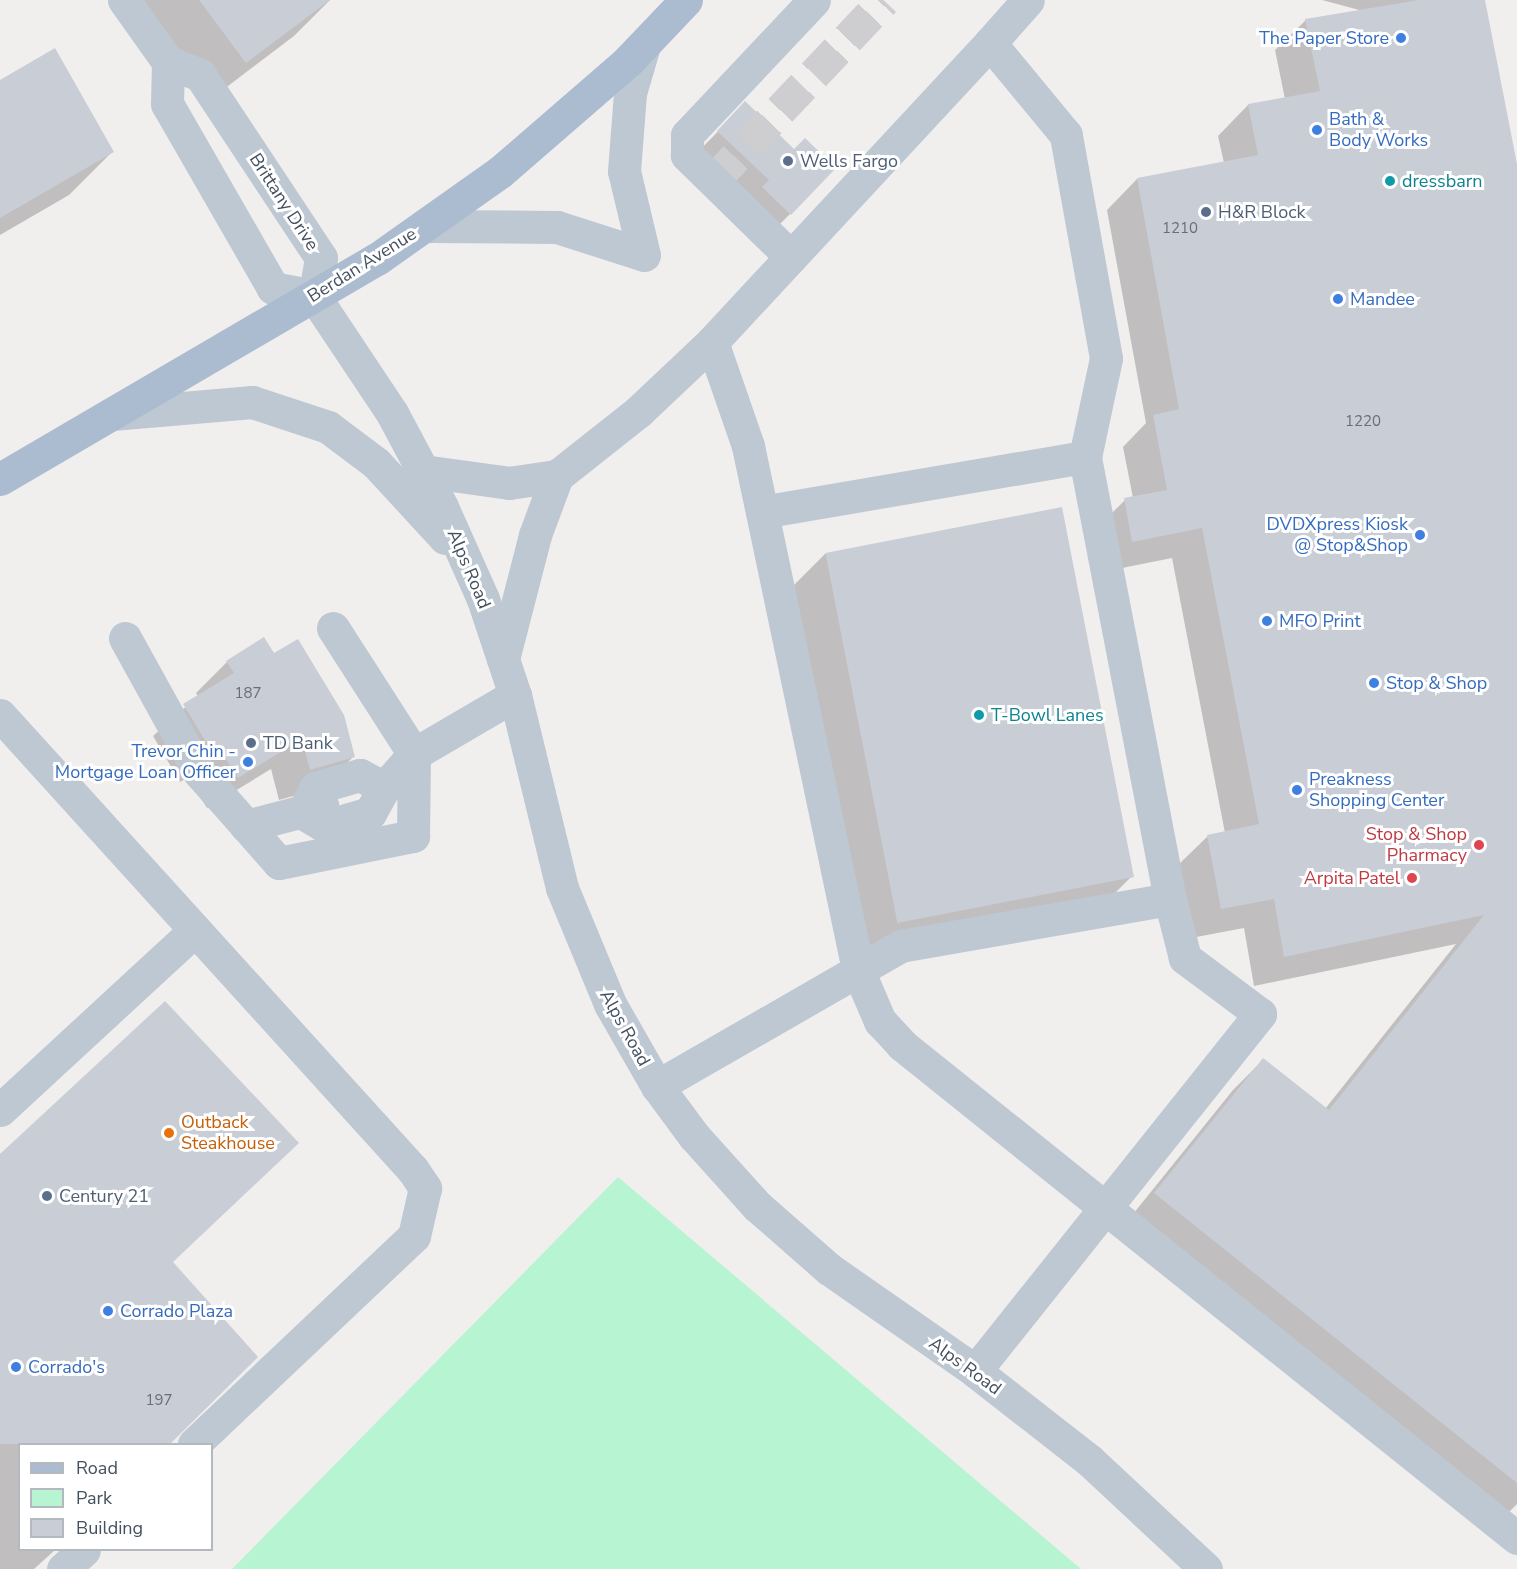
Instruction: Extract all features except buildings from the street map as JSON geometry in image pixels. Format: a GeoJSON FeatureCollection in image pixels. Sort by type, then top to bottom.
{"type":"FeatureCollection","features":[{"type":"Feature","properties":{"kind":"main road","name":"Berdan Avenue"},"geometry":{"type":"LineString","coordinates":[[0,479],[314,296],[424,226],[500,172],[644,45],[686,0]]}},
{"type":"Feature","properties":{"kind":"street"},"geometry":{"type":"LineString","coordinates":[[124,0],[168,62],[167,104],[273,288],[314,296]]}},
{"type":"Feature","properties":{"kind":"street"},"geometry":{"type":"LineString","coordinates":[[791,257],[687,155],[687,135],[814,0]]}},
{"type":"Feature","properties":{"kind":"street"},"geometry":{"type":"LineString","coordinates":[[423,471],[509,483],[557,476],[638,412],[712,342],[1028,0]]}},
{"type":"Feature","properties":{"kind":"street"},"geometry":{"type":"LineString","coordinates":[[975,1371],[1260,1014],[1185,958],[1170,899],[1085,457],[1106,358],[1066,135],[990,43]]}},
{"type":"Feature","properties":{"kind":"street"},"geometry":{"type":"LineString","coordinates":[[424,226],[557,227],[644,255],[624,171],[630,93],[644,45]]}},
{"type":"Feature","properties":{"kind":"street","name":"Brittany Drive"},"geometry":{"type":"LineString","coordinates":[[168,62],[200,75],[321,258],[314,296]]}},
{"type":"Feature","properties":{"kind":"street","name":"Alps Road"},"geometry":{"type":"LineString","coordinates":[[314,296],[392,413],[465,559],[515,695],[562,888],[610,1004],[657,1086],[694,1136],[757,1206],[829,1269],[975,1371],[1089,1460],[1206,1569]]}},
{"type":"Feature","properties":{"kind":"street"},"geometry":{"type":"LineString","coordinates":[[712,342],[748,446],[858,970],[880,1021],[902,1045],[1517,1538]]}},
{"type":"Feature","properties":{"kind":"street"},"geometry":{"type":"LineString","coordinates":[[112,414],[252,402],[328,427],[376,463],[465,559]]}},
{"type":"Feature","properties":{"kind":"street"},"geometry":{"type":"LineString","coordinates":[[762,512],[1085,457]]}},
{"type":"Feature","properties":{"kind":"street"},"geometry":{"type":"LineString","coordinates":[[503,659],[535,535],[557,476]]}},
{"type":"Feature","properties":{"kind":"street"},"geometry":{"type":"LineString","coordinates":[[125,638],[199,772],[279,863],[413,836],[414,754],[333,628]]}},
{"type":"Feature","properties":{"kind":"street"},"geometry":{"type":"LineString","coordinates":[[246,825],[303,813],[325,826],[370,813],[384,788],[414,754],[515,695]]}},
{"type":"Feature","properties":{"kind":"street"},"geometry":{"type":"LineString","coordinates":[[0,715],[413,1170],[425,1188],[414,1236],[195,1443]]}},
{"type":"Feature","properties":{"kind":"street"},"geometry":{"type":"LineString","coordinates":[[657,1086],[900,946],[1170,899]]}},
{"type":"Feature","properties":{"kind":"street"},"geometry":{"type":"LineString","coordinates":[[0,1110],[195,930]]}},
{"type":"Feature","properties":{"kind":"street"},"geometry":{"type":"LineString","coordinates":[[63,1569],[83,1551]]}},
{"type":"Feature","properties":{"kind":"green space"},"geometry":{"type":"Polygon","coordinates":[[[618,1177],[1081,1569],[232,1569],[618,1177]]]}},
{"type":"Feature","properties":{"kind":"tunnel"},"geometry":{"type":"LineString","coordinates":[[713,181],[884,0]]}},
{"type":"Feature","properties":{"kind":"place","name":"The Paper Store"},"geometry":{"type":"Point","coordinates":[1401,38]}},
{"type":"Feature","properties":{"kind":"place","name":"Bath & Body Works"},"geometry":{"type":"Point","coordinates":[1317,130]}},
{"type":"Feature","properties":{"kind":"place","name":"Wells Fargo"},"geometry":{"type":"Point","coordinates":[788,161]}},
{"type":"Feature","properties":{"kind":"place","name":"dressbarn"},"geometry":{"type":"Point","coordinates":[1390,181]}},
{"type":"Feature","properties":{"kind":"place","name":"H&R Block"},"geometry":{"type":"Point","coordinates":[1206,212]}},
{"type":"Feature","properties":{"kind":"place","name":"Mandee"},"geometry":{"type":"Point","coordinates":[1338,299]}},
{"type":"Feature","properties":{"kind":"place","name":"DVDXpress Kiosk @ Stop&Shop"},"geometry":{"type":"Point","coordinates":[1420,535]}},
{"type":"Feature","properties":{"kind":"place","name":"MFO Print"},"geometry":{"type":"Point","coordinates":[1267,621]}},
{"type":"Feature","properties":{"kind":"place","name":"Stop & Shop"},"geometry":{"type":"Point","coordinates":[1374,683]}},
{"type":"Feature","properties":{"kind":"place","name":"T-Bowl Lanes"},"geometry":{"type":"Point","coordinates":[979,715]}},
{"type":"Feature","properties":{"kind":"place","name":"TD Bank"},"geometry":{"type":"Point","coordinates":[251,743]}},
{"type":"Feature","properties":{"kind":"place","name":"Trevor Chin - Mortgage Loan Officer"},"geometry":{"type":"Point","coordinates":[248,762]}},
{"type":"Feature","properties":{"kind":"place","name":"Preakness Shopping Center"},"geometry":{"type":"Point","coordinates":[1297,790]}},
{"type":"Feature","properties":{"kind":"place","name":"Stop & Shop Pharmacy"},"geometry":{"type":"Point","coordinates":[1479,845]}},
{"type":"Feature","properties":{"kind":"place","name":"Arpita Patel"},"geometry":{"type":"Point","coordinates":[1412,878]}},
{"type":"Feature","properties":{"kind":"place","name":"Outback Steakhouse"},"geometry":{"type":"Point","coordinates":[169,1133]}},
{"type":"Feature","properties":{"kind":"place","name":"Century 21"},"geometry":{"type":"Point","coordinates":[47,1196]}},
{"type":"Feature","properties":{"kind":"place","name":"Corrado Plaza"},"geometry":{"type":"Point","coordinates":[108,1311]}},
{"type":"Feature","properties":{"kind":"place","name":"Corrado's"},"geometry":{"type":"Point","coordinates":[16,1367]}}]}
